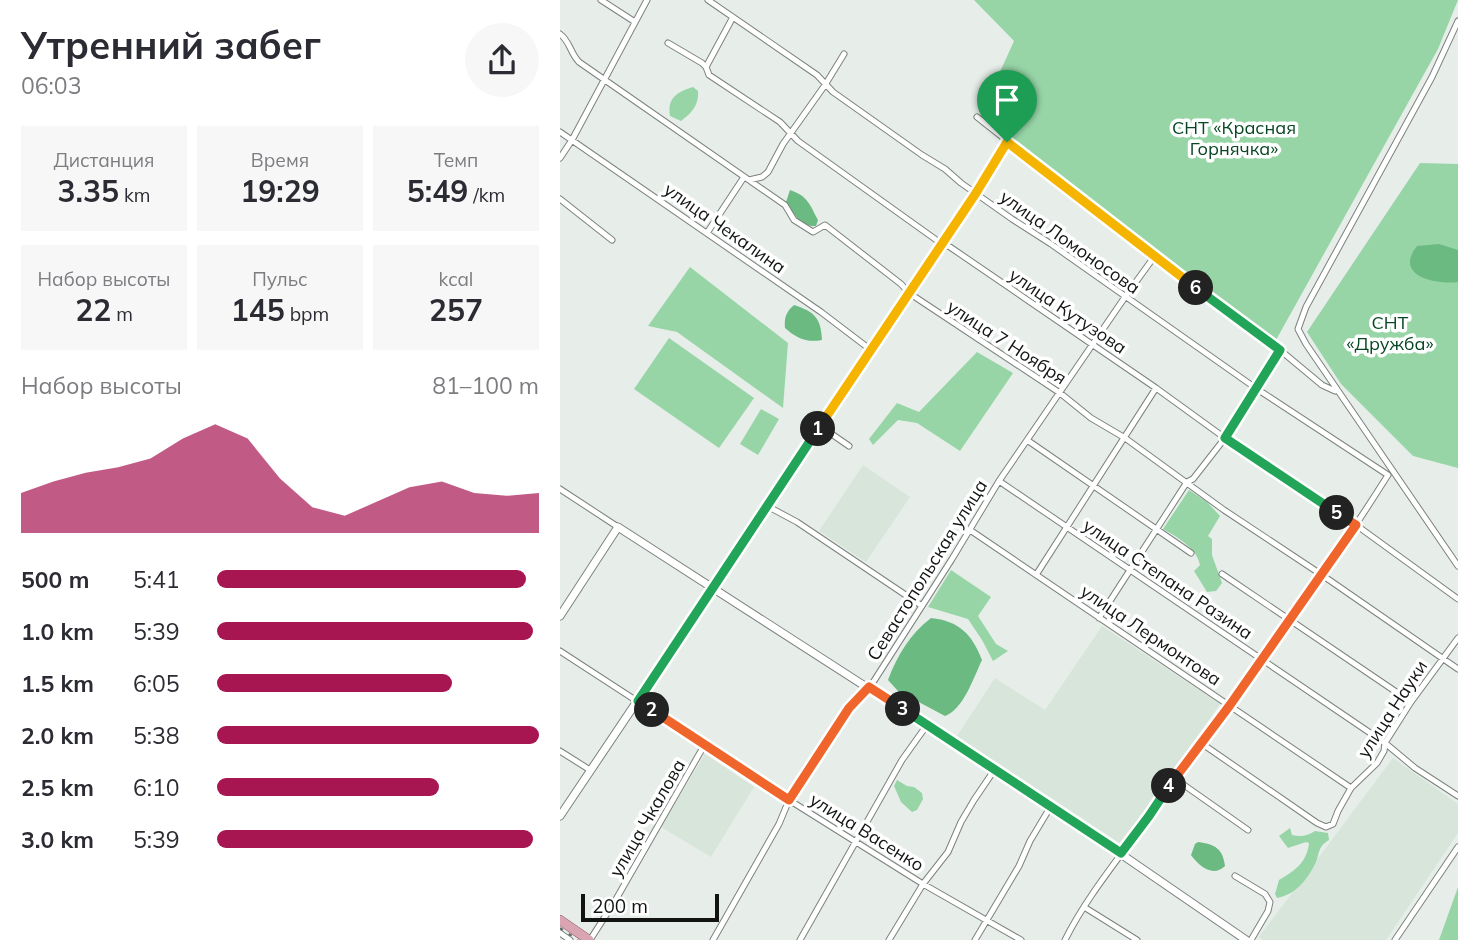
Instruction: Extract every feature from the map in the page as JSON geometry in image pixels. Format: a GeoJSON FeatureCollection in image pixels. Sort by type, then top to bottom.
{"type":"FeatureCollection","features":[{"type":"Feature","properties":{"kind":"main road"},"geometry":{"type":"LineString","coordinates":[[560,920],[590,940]]}},
{"type":"Feature","properties":{"kind":"street"},"geometry":{"type":"LineString","coordinates":[[601,0],[635,22]]}},
{"type":"Feature","properties":{"kind":"street"},"geometry":{"type":"LineString","coordinates":[[560,159],[648,0]]}},
{"type":"Feature","properties":{"kind":"street","name":"улица Ломоносова"},"geometry":{"type":"LineString","coordinates":[[708,0],[817,75],[833,92],[1256,389],[1390,472]]}},
{"type":"Feature","properties":{"kind":"street"},"geometry":{"type":"LineString","coordinates":[[706,67],[733,17]]}},
{"type":"Feature","properties":{"kind":"street"},"geometry":{"type":"LineString","coordinates":[[1458,21],[1432,77],[1306,307],[1298,329],[1390,472],[1458,566]]}},
{"type":"Feature","properties":{"kind":"street","name":"улица 7 Ноября"},"geometry":{"type":"LineString","coordinates":[[560,34],[568,42],[573,56],[579,62],[785,205],[794,220],[813,232],[825,225],[909,293],[1060,393],[1091,418],[1125,438],[1224,510],[1458,669]]}},
{"type":"Feature","properties":{"kind":"street","name":"улица Кутузова"},"geometry":{"type":"LineString","coordinates":[[668,43],[706,67],[709,75],[780,122],[798,141],[942,244],[1356,525],[1458,598]]}},
{"type":"Feature","properties":{"kind":"street"},"geometry":{"type":"LineString","coordinates":[[708,233],[747,178],[762,177],[768,172],[783,144],[844,54]]}},
{"type":"Feature","properties":{"kind":"street"},"geometry":{"type":"LineString","coordinates":[[977,117],[1322,385],[1338,392]]}},
{"type":"Feature","properties":{"kind":"street","name":"улица Чекалина"},"geometry":{"type":"LineString","coordinates":[[560,132],[821,312],[871,351]]}},
{"type":"Feature","properties":{"kind":"street"},"geometry":{"type":"LineString","coordinates":[[560,816],[976,193],[1007,142]]}},
{"type":"Feature","properties":{"kind":"street"},"geometry":{"type":"LineString","coordinates":[[560,199],[612,240]]}},
{"type":"Feature","properties":{"kind":"street","name":"Севастопольская улица"},"geometry":{"type":"LineString","coordinates":[[713,940],[779,824],[789,800],[849,708],[869,687],[999,481],[1154,257]]}},
{"type":"Feature","properties":{"kind":"street"},"geometry":{"type":"LineString","coordinates":[[1099,618],[1187,482],[1193,479],[1225,438],[1280,350]]}},
{"type":"Feature","properties":{"kind":"street"},"geometry":{"type":"LineString","coordinates":[[1036,575],[1156,388]]}},
{"type":"Feature","properties":{"kind":"street"},"geometry":{"type":"LineString","coordinates":[[820,426],[849,446]]}},
{"type":"Feature","properties":{"kind":"street"},"geometry":{"type":"LineString","coordinates":[[1027,440],[1191,553]]}},
{"type":"Feature","properties":{"kind":"street"},"geometry":{"type":"LineString","coordinates":[[1065,940],[1076,917],[1322,575],[1390,472]]}},
{"type":"Feature","properties":{"kind":"street","name":"улица Степана Разина"},"geometry":{"type":"LineString","coordinates":[[999,481],[1385,743],[1415,768],[1458,796]]}},
{"type":"Feature","properties":{"kind":"street"},"geometry":{"type":"LineString","coordinates":[[560,489],[995,769],[1248,940],[1268,911],[1270,902],[1265,894],[1235,876]]}},
{"type":"Feature","properties":{"kind":"street"},"geometry":{"type":"LineString","coordinates":[[766,506],[797,522],[922,606]]}},
{"type":"Feature","properties":{"kind":"street"},"geometry":{"type":"LineString","coordinates":[[560,616],[618,527]]}},
{"type":"Feature","properties":{"kind":"street","name":"улица Лермонтова"},"geometry":{"type":"LineString","coordinates":[[970,530],[1351,788]]}},
{"type":"Feature","properties":{"kind":"street"},"geometry":{"type":"LineString","coordinates":[[1222,574],[1412,702]]}},
{"type":"Feature","properties":{"kind":"street","name":"улица Науки"},"geometry":{"type":"LineString","coordinates":[[1201,743],[1318,823],[1330,826],[1351,788],[1377,762],[1384,751],[1385,743],[1458,638]]}},
{"type":"Feature","properties":{"kind":"street","name":"улица Васенко"},"geometry":{"type":"LineString","coordinates":[[560,651],[789,800],[923,884],[1021,940]]}},
{"type":"Feature","properties":{"kind":"street"},"geometry":{"type":"LineString","coordinates":[[800,940],[902,760],[927,725]]}},
{"type":"Feature","properties":{"kind":"street","name":"улица Чкалова"},"geometry":{"type":"LineString","coordinates":[[590,940],[705,744]]}},
{"type":"Feature","properties":{"kind":"street"},"geometry":{"type":"LineString","coordinates":[[560,751],[590,770]]}},
{"type":"Feature","properties":{"kind":"street"},"geometry":{"type":"LineString","coordinates":[[889,940],[923,884],[948,852],[967,811],[995,769]]}},
{"type":"Feature","properties":{"kind":"street"},"geometry":{"type":"LineString","coordinates":[[1174,778],[1248,830]]}},
{"type":"Feature","properties":{"kind":"street"},"geometry":{"type":"LineString","coordinates":[[975,940],[1051,806]]}},
{"type":"Feature","properties":{"kind":"street"},"geometry":{"type":"LineString","coordinates":[[1395,940],[1458,847]]}},
{"type":"Feature","properties":{"kind":"street"},"geometry":{"type":"LineString","coordinates":[[1084,907],[1137,940]]}},
{"type":"Feature","properties":{"kind":"street"},"geometry":{"type":"LineString","coordinates":[[560,933],[570,940]]}},
{"type":"Feature","properties":{"kind":"shaded area"},"geometry":{"type":"Polygon","coordinates":[[[790,190],[808,202],[818,220],[816,226],[802,222],[792,211],[786,202],[790,190]]]}},
{"type":"Feature","properties":{"kind":"shaded area"},"geometry":{"type":"Polygon","coordinates":[[[1439,244],[1458,250],[1458,282],[1429,280],[1420,276],[1410,265],[1411,256],[1417,246],[1439,244]]]}},
{"type":"Feature","properties":{"kind":"shaded area"},"geometry":{"type":"Polygon","coordinates":[[[794,305],[816,317],[822,340],[802,339],[785,328],[786,315],[794,305]]]}},
{"type":"Feature","properties":{"kind":"shaded area"},"geometry":{"type":"Polygon","coordinates":[[[863,465],[910,497],[866,562],[819,531],[863,465]]]}},
{"type":"Feature","properties":{"kind":"shaded area"},"geometry":{"type":"Polygon","coordinates":[[[931,618],[949,622],[963,630],[974,643],[982,660],[963,700],[945,716],[898,691],[888,680],[905,646],[931,618]]]}},
{"type":"Feature","properties":{"kind":"shaded area"},"geometry":{"type":"Polygon","coordinates":[[[1102,626],[1220,704],[1121,844],[957,736],[995,678],[1045,710],[1102,626]]]}},
{"type":"Feature","properties":{"kind":"shaded area"},"geometry":{"type":"Polygon","coordinates":[[[705,754],[754,787],[711,857],[661,827],[705,754]]]}},
{"type":"Feature","properties":{"kind":"shaded area"},"geometry":{"type":"Polygon","coordinates":[[[1393,758],[1458,804],[1458,833],[1386,940],[1263,940],[1259,937],[1393,758]]]}},
{"type":"Feature","properties":{"kind":"shaded area"},"geometry":{"type":"Polygon","coordinates":[[[1198,842],[1217,848],[1225,866],[1211,871],[1198,863],[1191,855],[1198,842]]]}},
{"type":"Feature","properties":{"kind":"green space","name":"СНТ «Красная Горнячка»"},"geometry":{"type":"Polygon","coordinates":[[[974,0],[1458,0],[1438,49],[1276,340],[980,116],[1014,41],[974,0]]]}},
{"type":"Feature","properties":{"kind":"green space"},"geometry":{"type":"Polygon","coordinates":[[[693,87],[698,91],[698,96],[691,112],[681,121],[670,116],[670,105],[674,97],[693,87]]]}},
{"type":"Feature","properties":{"kind":"green space","name":"СНТ «Дружба»"},"geometry":{"type":"Polygon","coordinates":[[[1420,163],[1458,164],[1458,468],[1413,456],[1341,384],[1307,332],[1420,163]]]}},
{"type":"Feature","properties":{"kind":"green space"},"geometry":{"type":"Polygon","coordinates":[[[690,267],[788,343],[783,408],[677,332],[648,326],[690,267]]]}},
{"type":"Feature","properties":{"kind":"green space"},"geometry":{"type":"Polygon","coordinates":[[[669,338],[754,398],[719,448],[634,389],[669,338]]]}},
{"type":"Feature","properties":{"kind":"green space"},"geometry":{"type":"Polygon","coordinates":[[[977,352],[1013,373],[960,451],[917,423],[898,420],[873,445],[869,439],[897,403],[919,412],[977,352]]]}},
{"type":"Feature","properties":{"kind":"green space"},"geometry":{"type":"Polygon","coordinates":[[[761,409],[779,419],[758,455],[740,444],[761,409]]]}},
{"type":"Feature","properties":{"kind":"green space"},"geometry":{"type":"Polygon","coordinates":[[[1189,490],[1207,502],[1220,516],[1208,536],[1212,539],[1212,555],[1222,583],[1216,591],[1207,592],[1194,571],[1200,565],[1191,548],[1163,529],[1189,490]]]}},
{"type":"Feature","properties":{"kind":"green space"},"geometry":{"type":"Polygon","coordinates":[[[951,570],[991,597],[978,616],[996,644],[1008,651],[993,661],[968,619],[928,607],[951,570]]]}},
{"type":"Feature","properties":{"kind":"green space"},"geometry":{"type":"Polygon","coordinates":[[[897,780],[922,793],[923,799],[917,810],[912,812],[901,802],[894,786],[897,780]]]}},
{"type":"Feature","properties":{"kind":"green space"},"geometry":{"type":"Polygon","coordinates":[[[1290,828],[1295,836],[1304,836],[1315,831],[1328,833],[1329,840],[1321,848],[1304,881],[1289,894],[1277,898],[1275,894],[1279,880],[1299,865],[1308,850],[1309,843],[1306,842],[1288,848],[1279,836],[1290,828]]]}},
{"type":"Feature","properties":{"kind":"green space"},"geometry":{"type":"Polygon","coordinates":[[[1458,887],[1458,940],[1439,940],[1458,887]]]}},
{"type":"Feature","properties":{"kind":"railway"},"geometry":{"type":"LineString","coordinates":[[560,928],[578,940]]}},
{"type":"Feature","properties":{"kind":"route"},"geometry":{"type":"LineString","coordinates":[[1007,142],[1154,257],[1280,350],[1225,438],[1356,525],[1230,705],[1121,853],[869,687],[849,708],[789,800],[638,701],[976,193],[1007,142]]}}]}
